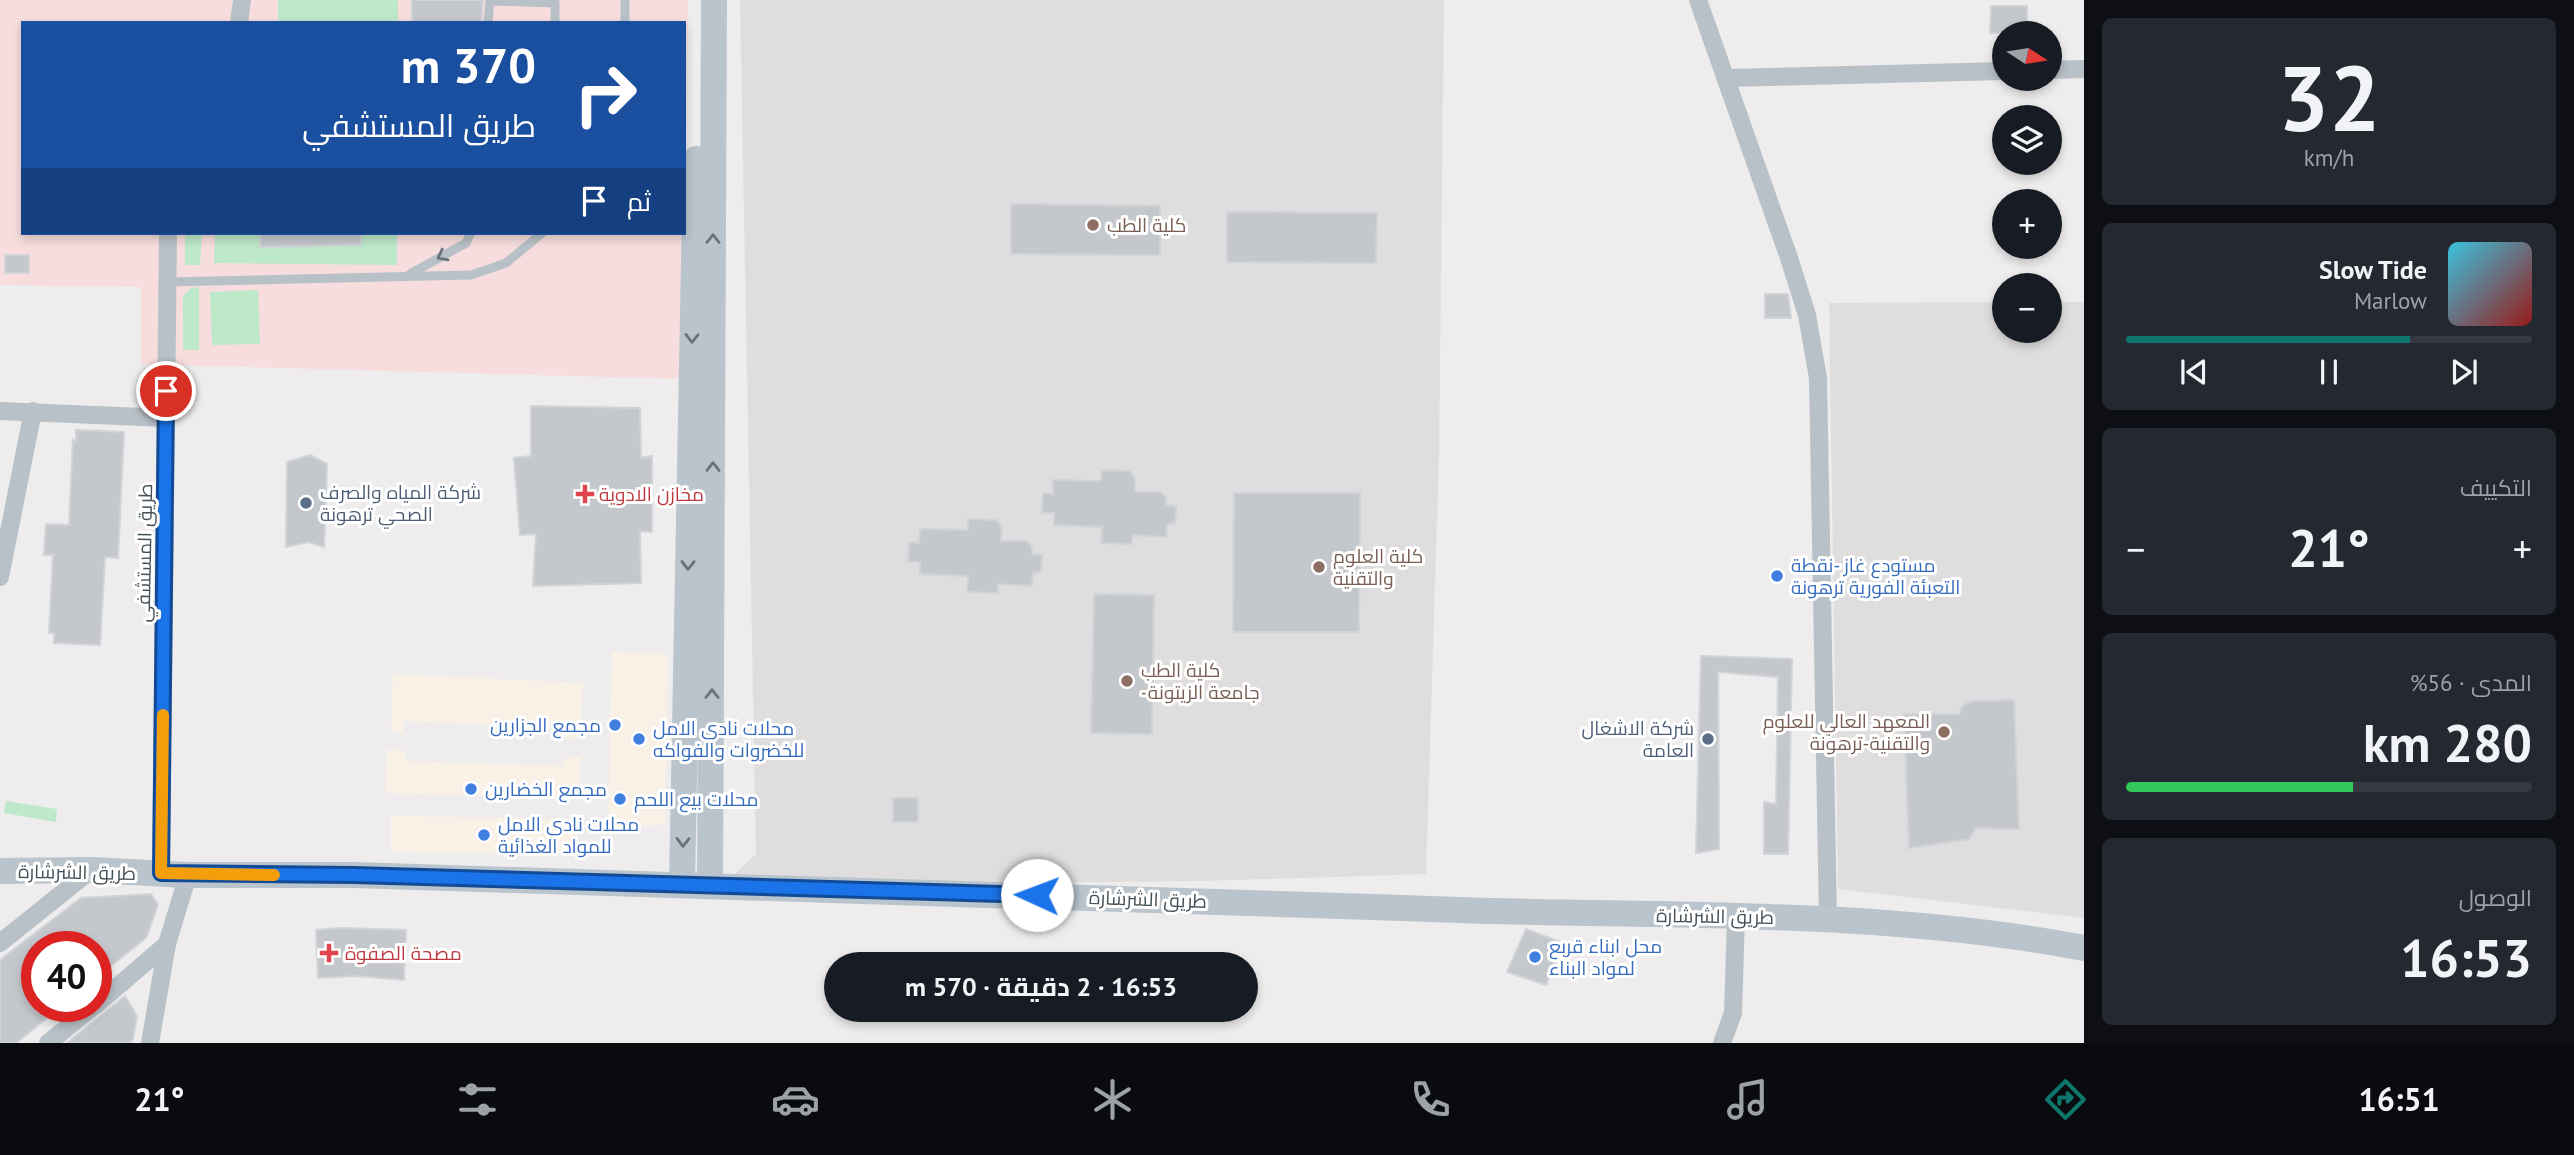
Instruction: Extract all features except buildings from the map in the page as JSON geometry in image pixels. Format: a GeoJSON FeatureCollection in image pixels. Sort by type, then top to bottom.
{"type":"FeatureCollection","features":[{"type":"Feature","properties":{"kind":"street"},"geometry":{"type":"LineString","coordinates":[[239,21],[242,0]]}},
{"type":"Feature","properties":{"kind":"street"},"geometry":{"type":"LineString","coordinates":[[682,884],[699,0]]}},
{"type":"Feature","properties":{"kind":"street"},"geometry":{"type":"LineString","coordinates":[[710,885],[714,0]]}},
{"type":"Feature","properties":{"kind":"street"},"geometry":{"type":"LineString","coordinates":[[1698,0],[1807,315],[1818,378],[1828,919]]}},
{"type":"Feature","properties":{"kind":"street"},"geometry":{"type":"LineString","coordinates":[[2062,70],[2084,69]]}},
{"type":"Feature","properties":{"kind":"street"},"geometry":{"type":"LineString","coordinates":[[1726,78],[1992,71]]}},
{"type":"Feature","properties":{"kind":"street","name":"طريق المستشفي"},"geometry":{"type":"LineString","coordinates":[[161,873],[168,235]]}},
{"type":"Feature","properties":{"kind":"street"},"geometry":{"type":"LineString","coordinates":[[0,411],[166,418]]}},
{"type":"Feature","properties":{"kind":"street"},"geometry":{"type":"LineString","coordinates":[[0,577],[33,411]]}},
{"type":"Feature","properties":{"kind":"street","name":"طريق الشرشارة"},"geometry":{"type":"LineString","coordinates":[[0,870],[91,870],[188,875],[354,875],[1828,919],[2023,936],[2084,948]]}},
{"type":"Feature","properties":{"kind":"street"},"geometry":{"type":"LineString","coordinates":[[0,943],[91,870]]}},
{"type":"Feature","properties":{"kind":"street"},"geometry":{"type":"LineString","coordinates":[[149,1043],[167,944],[188,875]]}},
{"type":"Feature","properties":{"kind":"street"},"geometry":{"type":"LineString","coordinates":[[1722,1043],[1733,1013],[1736,917]]}},
{"type":"Feature","properties":{"kind":"street"},"geometry":{"type":"LineString","coordinates":[[112,991],[167,944]]}},
{"type":"Feature","properties":{"kind":"street"},"geometry":{"type":"LineString","coordinates":[[48,1043],[75,1022]]}},
{"type":"Feature","properties":{"kind":"lane"},"geometry":{"type":"LineString","coordinates":[[625,0],[625,21]]}},
{"type":"Feature","properties":{"kind":"lane"},"geometry":{"type":"LineString","coordinates":[[488,21],[490,1],[555,3],[555,21]]}},
{"type":"Feature","properties":{"kind":"lane"},"geometry":{"type":"LineString","coordinates":[[408,275],[466,243],[470,235]]}},
{"type":"Feature","properties":{"kind":"lane"},"geometry":{"type":"LineString","coordinates":[[167,282],[471,275],[506,263],[540,235]]}},
{"type":"Feature","properties":{"kind":"shaded area"},"geometry":{"type":"Polygon","coordinates":[[[0,0],[688,0],[686,126],[686,21],[21,21],[21,235],[684,235],[682,379],[141,364],[141,287],[0,285],[0,0]]]}},
{"type":"Feature","properties":{"kind":"shaded area","name":"كلية الطب"},"geometry":{"type":"Polygon","coordinates":[[[740,0],[1444,0],[1439,456],[1426,874],[1202,881],[721,887],[756,854],[740,0]]]}},
{"type":"Feature","properties":{"kind":"shaded area"},"geometry":{"type":"Polygon","coordinates":[[[1992,302],[1992,343],[2062,343],[2062,302],[2084,302],[2084,918],[1838,889],[1829,303],[1992,302]]]}},
{"type":"Feature","properties":{"kind":"shaded area","name":"محلات نادي الامل للخضروات والفواكه"},"geometry":{"type":"Polygon","coordinates":[[[612,652],[668,655],[665,825],[608,826],[612,652]]]}},
{"type":"Feature","properties":{"kind":"shaded area"},"geometry":{"type":"Polygon","coordinates":[[[393,674],[583,683],[580,738],[564,737],[564,728],[404,721],[403,732],[391,731],[393,674]]]}},
{"type":"Feature","properties":{"kind":"shaded area"},"geometry":{"type":"Polygon","coordinates":[[[387,750],[405,751],[405,761],[564,766],[565,757],[580,757],[579,799],[385,793],[387,750]]]}},
{"type":"Feature","properties":{"kind":"shaded area","name":"محلات نادي الامل للمواد الغذائية"},"geometry":{"type":"Polygon","coordinates":[[[391,816],[577,819],[577,855],[391,852],[391,816]]]}},
{"type":"Feature","properties":{"kind":"green space"},"geometry":{"type":"Polygon","coordinates":[[[278,0],[398,0],[398,21],[278,21],[278,0]]]}},
{"type":"Feature","properties":{"kind":"green space"},"geometry":{"type":"Polygon","coordinates":[[[185,235],[202,235],[200,265],[185,265],[185,235]]]}},
{"type":"Feature","properties":{"kind":"green space"},"geometry":{"type":"Polygon","coordinates":[[[215,235],[397,235],[397,265],[214,263],[215,235]]]}},
{"type":"Feature","properties":{"kind":"green space"},"geometry":{"type":"Polygon","coordinates":[[[191,287],[199,288],[199,350],[183,350],[183,297],[191,287]]]}},
{"type":"Feature","properties":{"kind":"green space"},"geometry":{"type":"Polygon","coordinates":[[[258,290],[260,344],[212,345],[210,292],[258,290]]]}},
{"type":"Feature","properties":{"kind":"green space"},"geometry":{"type":"Polygon","coordinates":[[[6,801],[57,809],[56,822],[4,813],[6,801]]]}},
{"type":"Feature","properties":{"kind":"slow traffic"},"geometry":{"type":"LineString","coordinates":[[163,715],[161,873],[274,875]]}},
{"type":"Feature","properties":{"kind":"place","name":"كلية الطب"},"geometry":{"type":"Point","coordinates":[1093,225]}},
{"type":"Feature","properties":{"kind":"place","name":"مخازن الادوية"},"geometry":{"type":"Point","coordinates":[585,494]}},
{"type":"Feature","properties":{"kind":"place","name":"شركة المياه والصرف الصحي ترهونة"},"geometry":{"type":"Point","coordinates":[306,503]}},
{"type":"Feature","properties":{"kind":"place","name":"كلية العلوم والتقنية"},"geometry":{"type":"Point","coordinates":[1319,567]}},
{"type":"Feature","properties":{"kind":"place","name":"مستودع غاز -نقطة التعبئة الفورية ترهونة"},"geometry":{"type":"Point","coordinates":[1777,576]}},
{"type":"Feature","properties":{"kind":"place","name":"كلية الطب -جامعة الزيتونة"},"geometry":{"type":"Point","coordinates":[1127,681]}},
{"type":"Feature","properties":{"kind":"place","name":"مجمع الجزارين"},"geometry":{"type":"Point","coordinates":[615,725]}},
{"type":"Feature","properties":{"kind":"place","name":"المعهد العالي للعلوم والتقنية-ترهونة"},"geometry":{"type":"Point","coordinates":[1944,732]}},
{"type":"Feature","properties":{"kind":"place","name":"محلات نادي الامل للخضروات والفواكه"},"geometry":{"type":"Point","coordinates":[639,739]}},
{"type":"Feature","properties":{"kind":"place","name":"شركة الاشغال العامة"},"geometry":{"type":"Point","coordinates":[1708,739]}},
{"type":"Feature","properties":{"kind":"place","name":"مجمع الخضارين"},"geometry":{"type":"Point","coordinates":[471,789]}},
{"type":"Feature","properties":{"kind":"place","name":"محلات بيع اللحم"},"geometry":{"type":"Point","coordinates":[620,799]}},
{"type":"Feature","properties":{"kind":"place","name":"محلات نادي الامل للمواد الغذائية"},"geometry":{"type":"Point","coordinates":[484,835]}},
{"type":"Feature","properties":{"kind":"place","name":"مصحة الصفوة"},"geometry":{"type":"Point","coordinates":[329,953]}},
{"type":"Feature","properties":{"kind":"place","name":"محل ابناء قربع لمواد البناء"},"geometry":{"type":"Point","coordinates":[1535,957]}},
{"type":"Feature","properties":{"kind":"route"},"geometry":{"type":"LineString","coordinates":[[166,391],[161,873],[354,875],[1037,895]]}}]}
